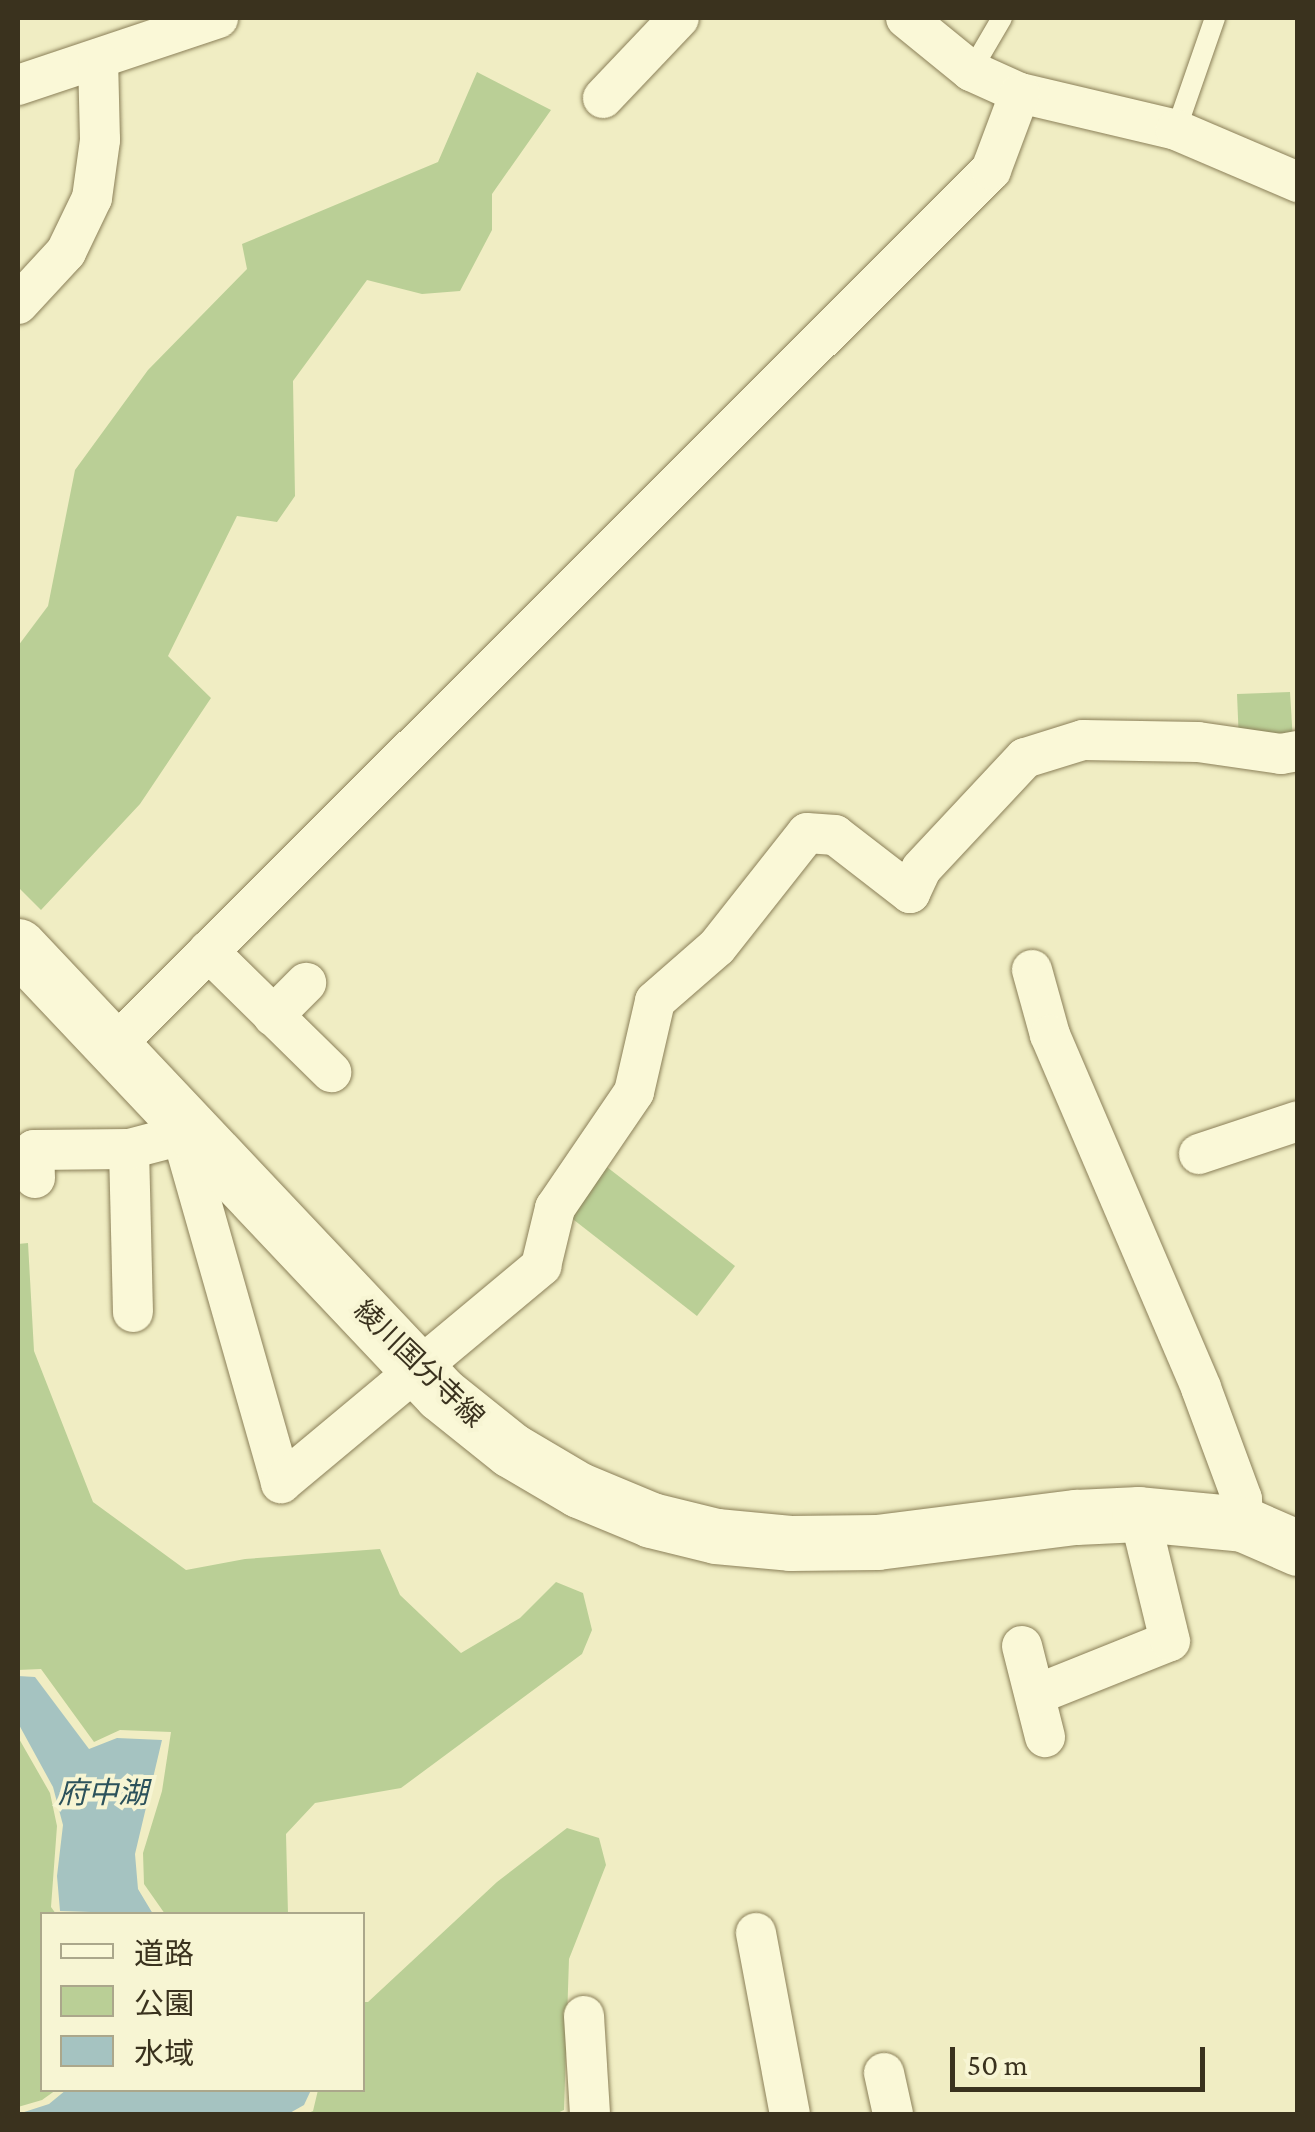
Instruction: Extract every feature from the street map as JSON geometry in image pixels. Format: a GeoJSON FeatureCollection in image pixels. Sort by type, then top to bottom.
{"type":"FeatureCollection","features":[{"type":"Feature","properties":{"kind":"main road","name":"綾川国分寺線"},"geometry":{"type":"LineString","coordinates":[[18,946],[113,1046],[188,1133],[416,1368],[512,1450],[579,1490],[650,1520],[716,1536],[790,1543],[877,1542],[1076,1516],[1139,1514],[1202,1516],[1243,1524],[1298,1548]]}},
{"type":"Feature","properties":{"kind":"street"},"geometry":{"type":"LineString","coordinates":[[18,85],[218,18]]}},
{"type":"Feature","properties":{"kind":"street"},"geometry":{"type":"LineString","coordinates":[[603,98],[678,18]]}},
{"type":"Feature","properties":{"kind":"street"},"geometry":{"type":"LineString","coordinates":[[906,18],[971,71],[1020,94],[1176,130],[1298,182]]}},
{"type":"Feature","properties":{"kind":"street"},"geometry":{"type":"LineString","coordinates":[[18,304],[66,252],[92,198],[100,140],[98,59]]}},
{"type":"Feature","properties":{"kind":"street"},"geometry":{"type":"LineString","coordinates":[[113,1046],[991,170],[1020,94]]}},
{"type":"Feature","properties":{"kind":"street"},"geometry":{"type":"LineString","coordinates":[[35,1178],[34,1150],[130,1148],[188,1133],[280,1483],[541,1266],[555,1208],[634,1092],[655,1001],[716,947],[807,832],[835,835],[910,893],[922,868],[1025,758],[1083,740],[1198,742],[1281,754],[1298,752]]}},
{"type":"Feature","properties":{"kind":"street"},"geometry":{"type":"LineString","coordinates":[[208,952],[330,1072]]}},
{"type":"Feature","properties":{"kind":"street"},"geometry":{"type":"LineString","coordinates":[[1032,970],[1050,1036],[1202,1388],[1242,1498],[1243,1524]]}},
{"type":"Feature","properties":{"kind":"street"},"geometry":{"type":"LineString","coordinates":[[273,1016],[306,982]]}},
{"type":"Feature","properties":{"kind":"street"},"geometry":{"type":"LineString","coordinates":[[1199,1154],[1298,1121]]}},
{"type":"Feature","properties":{"kind":"street"},"geometry":{"type":"LineString","coordinates":[[130,1148],[133,1312]]}},
{"type":"Feature","properties":{"kind":"street"},"geometry":{"type":"LineString","coordinates":[[1035,1695],[1170,1640],[1139,1514]]}},
{"type":"Feature","properties":{"kind":"street"},"geometry":{"type":"LineString","coordinates":[[1022,1646],[1044,1737]]}},
{"type":"Feature","properties":{"kind":"street"},"geometry":{"type":"LineString","coordinates":[[756,1933],[790,2114]]}},
{"type":"Feature","properties":{"kind":"street"},"geometry":{"type":"LineString","coordinates":[[584,2016],[590,2114]]}},
{"type":"Feature","properties":{"kind":"street"},"geometry":{"type":"LineString","coordinates":[[884,2073],[893,2114]]}},
{"type":"Feature","properties":{"kind":"lane"},"geometry":{"type":"LineString","coordinates":[[971,71],[1002,18]]}},
{"type":"Feature","properties":{"kind":"lane"},"geometry":{"type":"LineString","coordinates":[[1176,130],[1215,18]]}},
{"type":"Feature","properties":{"kind":"green space"},"geometry":{"type":"Polygon","coordinates":[[[477,72],[551,110],[492,194],[492,230],[460,291],[422,294],[367,280],[293,381],[295,496],[277,522],[237,516],[168,656],[211,698],[140,804],[41,910],[18,887],[18,646],[48,606],[75,470],[148,370],[247,269],[242,244],[438,162],[477,72]]]}},
{"type":"Feature","properties":{"kind":"green space"},"geometry":{"type":"Polygon","coordinates":[[[1290,692],[1293,741],[1239,742],[1237,694],[1290,692]]]}},
{"type":"Feature","properties":{"kind":"green space"},"geometry":{"type":"Polygon","coordinates":[[[603,1164],[735,1266],[697,1316],[565,1213],[603,1164]]]}},
{"type":"Feature","properties":{"kind":"green space"},"geometry":{"type":"Polygon","coordinates":[[[28,1243],[34,1351],[93,1502],[186,1570],[245,1559],[380,1549],[400,1595],[461,1653],[520,1618],[556,1582],[583,1593],[592,1630],[582,1654],[401,1788],[315,1803],[286,1834],[288,1912],[164,1912],[144,1884],[143,1853],[162,1791],[171,1732],[120,1730],[94,1742],[41,1669],[18,1670],[18,1244],[28,1243]]]}},
{"type":"Feature","properties":{"kind":"green space"},"geometry":{"type":"Polygon","coordinates":[[[18,1737],[50,1793],[57,1826],[51,1907],[55,1912],[40,1912],[40,2092],[53,2092],[18,2107],[18,1737]]]}},
{"type":"Feature","properties":{"kind":"green space"},"geometry":{"type":"Polygon","coordinates":[[[567,1828],[599,1838],[606,1865],[569,1959],[564,2110],[555,2114],[306,2114],[313,2111],[318,2092],[365,2092],[365,2002],[497,1882],[567,1828]]]}},
{"type":"Feature","properties":{"kind":"water","name":"府中湖"},"geometry":{"type":"Polygon","coordinates":[[[18,1676],[35,1677],[89,1749],[117,1738],[162,1740],[135,1854],[138,1889],[152,1912],[60,1911],[57,1876],[63,1825],[53,1787],[18,1723],[18,1676]]]}},
{"type":"Feature","properties":{"kind":"water"},"geometry":{"type":"Polygon","coordinates":[[[64,2092],[310,2092],[304,2105],[288,2114],[18,2114],[49,2104],[64,2092]]]}}]}
